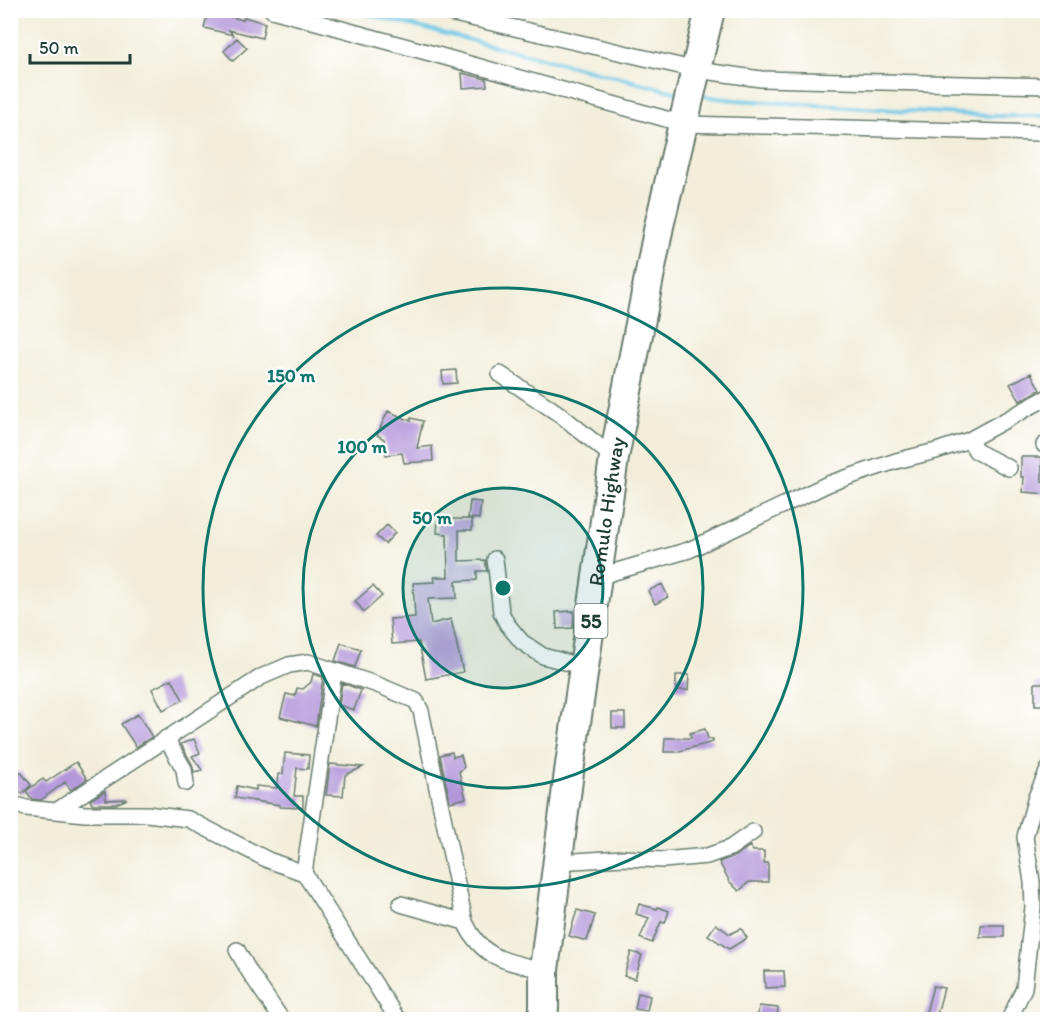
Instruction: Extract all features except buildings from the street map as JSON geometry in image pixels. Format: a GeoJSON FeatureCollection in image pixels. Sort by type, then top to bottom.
{"type":"FeatureCollection","features":[{"type":"Feature","properties":{"kind":"highway","name":"Romulo Highway"},"geometry":{"type":"LineString","coordinates":[[546,1016],[544,970],[614,458],[659,226],[710,10]]}},
{"type":"Feature","properties":{"kind":"street"},"geometry":{"type":"LineString","coordinates":[[272,10],[685,120],[1047,135]]}},
{"type":"Feature","properties":{"kind":"street"},"geometry":{"type":"LineString","coordinates":[[437,10],[696,73],[761,79],[1047,86]]}},
{"type":"Feature","properties":{"kind":"street"},"geometry":{"type":"LineString","coordinates":[[500,374],[562,416],[614,458]]}},
{"type":"Feature","properties":{"kind":"street"},"geometry":{"type":"LineString","coordinates":[[597,577],[689,550],[828,484],[969,440],[1047,397]]}},
{"type":"Feature","properties":{"kind":"street"},"geometry":{"type":"LineString","coordinates":[[969,440],[976,451],[1009,468]]}},
{"type":"Feature","properties":{"kind":"street"},"geometry":{"type":"LineString","coordinates":[[495,559],[501,612],[507,624],[522,642],[543,656],[584,667]]}},
{"type":"Feature","properties":{"kind":"street"},"geometry":{"type":"LineString","coordinates":[[56,812],[261,677],[289,665],[308,662],[378,685],[416,701],[421,711],[465,922],[471,935],[482,948],[498,959],[544,970]]}},
{"type":"Feature","properties":{"kind":"street"},"geometry":{"type":"LineString","coordinates":[[304,873],[334,672]]}},
{"type":"Feature","properties":{"kind":"street"},"geometry":{"type":"LineString","coordinates":[[166,738],[184,769],[186,783]]}},
{"type":"Feature","properties":{"kind":"street"},"geometry":{"type":"LineString","coordinates":[[1010,1020],[1024,988],[1033,907],[1026,837],[1036,797],[1047,771]]}},
{"type":"Feature","properties":{"kind":"street"},"geometry":{"type":"LineString","coordinates":[[10,803],[26,808],[56,812],[147,814],[188,819],[268,860],[304,873],[398,1020]]}},
{"type":"Feature","properties":{"kind":"street"},"geometry":{"type":"LineString","coordinates":[[558,862],[623,858],[663,860],[707,855],[730,848],[753,832]]}},
{"type":"Feature","properties":{"kind":"street"},"geometry":{"type":"LineString","coordinates":[[401,904],[465,922]]}},
{"type":"Feature","properties":{"kind":"street"},"geometry":{"type":"LineString","coordinates":[[237,950],[282,1020]]}},
{"type":"Feature","properties":{"kind":"waterway"},"geometry":{"type":"LineString","coordinates":[[351,10],[679,93]]}},
{"type":"Feature","properties":{"kind":"waterway"},"geometry":{"type":"LineString","coordinates":[[701,96],[993,116],[1048,116]]}}]}
